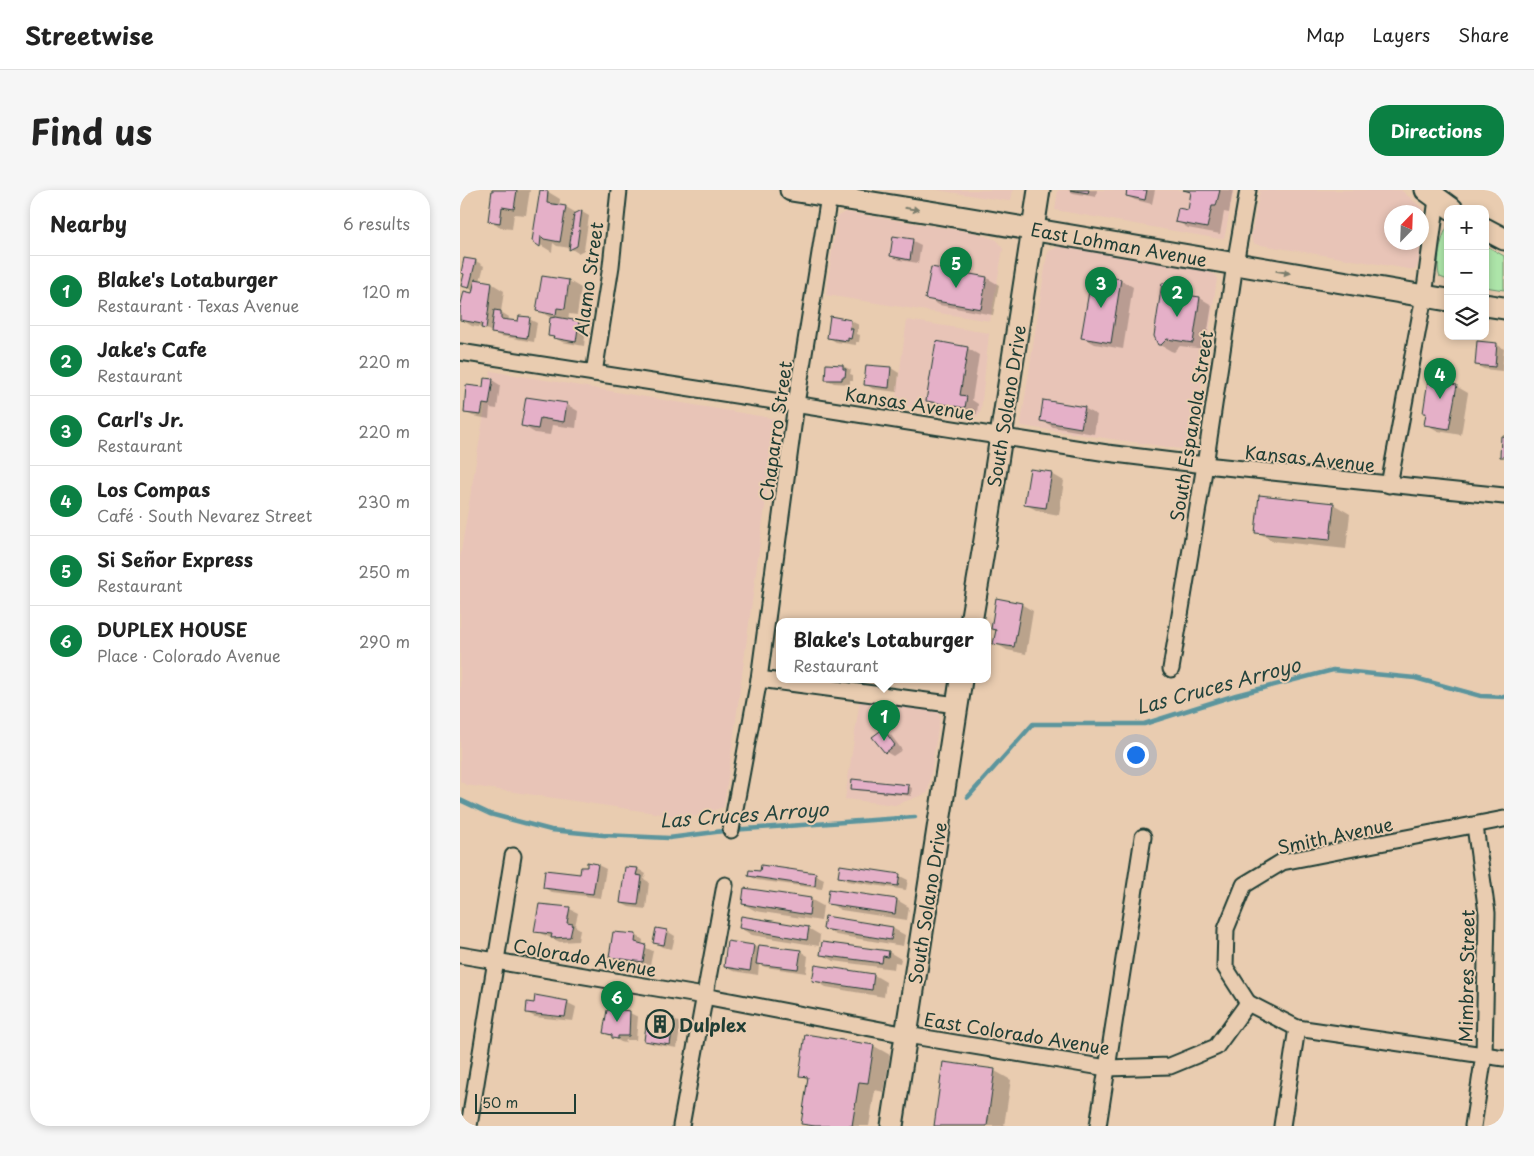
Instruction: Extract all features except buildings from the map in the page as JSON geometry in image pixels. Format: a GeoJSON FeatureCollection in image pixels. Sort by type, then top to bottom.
{"type":"FeatureCollection","features":[{"type":"Feature","properties":{"kind":"street","name":"Alamo Street"},"geometry":{"type":"LineString","coordinates":[[594,373],[611,266],[619,190]]}},
{"type":"Feature","properties":{"kind":"street","name":"East Lohman Avenue"},"geometry":{"type":"LineString","coordinates":[[791,190],[829,193],[888,205],[1444,299]]}},
{"type":"Feature","properties":{"kind":"street","name":"South Solano Drive"},"geometry":{"type":"LineString","coordinates":[[972,618],[1039,190]]}},
{"type":"Feature","properties":{"kind":"street","name":"South Espanola Street"},"geometry":{"type":"LineString","coordinates":[[1170,669],[1205,465],[1248,190]]}},
{"type":"Feature","properties":{"kind":"street","name":"Chaparro Street"},"geometry":{"type":"LineString","coordinates":[[731,830],[759,678],[796,404],[829,193]]}},
{"type":"Feature","properties":{"kind":"street"},"geometry":{"type":"LineString","coordinates":[[1390,485],[1424,296],[1438,197]]}},
{"type":"Feature","properties":{"kind":"street"},"geometry":{"type":"LineString","coordinates":[[1489,231],[1504,240]]}},
{"type":"Feature","properties":{"kind":"street"},"geometry":{"type":"LineString","coordinates":[[1489,306],[1504,308]]}},
{"type":"Feature","properties":{"kind":"street","name":"Kansas Avenue"},"geometry":{"type":"LineString","coordinates":[[460,352],[1107,453],[1504,496]]}},
{"type":"Feature","properties":{"kind":"street"},"geometry":{"type":"LineString","coordinates":[[759,678],[776,680]]}},
{"type":"Feature","properties":{"kind":"street"},"geometry":{"type":"LineString","coordinates":[[796,683],[957,705]]}},
{"type":"Feature","properties":{"kind":"street","name":"South Solano Drive"},"geometry":{"type":"LineString","coordinates":[[892,1126],[961,683]]}},
{"type":"Feature","properties":{"kind":"street","name":"Smith Avenue"},"geometry":{"type":"LineString","coordinates":[[1248,1003],[1225,967],[1226,929],[1244,885],[1282,862],[1504,820]]}},
{"type":"Feature","properties":{"kind":"street","name":"Mimbres Street"},"geometry":{"type":"LineString","coordinates":[[1473,1126],[1484,1055],[1487,913],[1475,826]]}},
{"type":"Feature","properties":{"kind":"street"},"geometry":{"type":"LineString","coordinates":[[1098,1126],[1143,837]]}},
{"type":"Feature","properties":{"kind":"street"},"geometry":{"type":"LineString","coordinates":[[470,1126],[513,856]]}},
{"type":"Feature","properties":{"kind":"street"},"geometry":{"type":"LineString","coordinates":[[682,1126],[725,885]]}},
{"type":"Feature","properties":{"kind":"street","name":"Colorado Avenue"},"geometry":{"type":"LineString","coordinates":[[460,954],[704,996]]}},
{"type":"Feature","properties":{"kind":"street","name":"East Colorado Avenue"},"geometry":{"type":"LineString","coordinates":[[704,996],[907,1035],[1107,1068],[1170,1066],[1216,1047],[1248,1003]]}},
{"type":"Feature","properties":{"kind":"street"},"geometry":{"type":"LineString","coordinates":[[1248,1003],[1296,1028],[1504,1058]]}},
{"type":"Feature","properties":{"kind":"street"},"geometry":{"type":"LineString","coordinates":[[1282,1126],[1296,1028]]}},
{"type":"Feature","properties":{"kind":"shaded area"},"geometry":{"type":"Polygon","coordinates":[[[936,190],[1013,190],[1011,200],[1008,201],[936,190]]]}},
{"type":"Feature","properties":{"kind":"shaded area"},"geometry":{"type":"Polygon","coordinates":[[[1058,190],[1234,190],[1225,235],[1224,238],[1220,239],[1055,210],[1058,190]]]}},
{"type":"Feature","properties":{"kind":"shaded area"},"geometry":{"type":"Polygon","coordinates":[[[1260,190],[1401,190],[1418,205],[1384,205],[1384,250],[1420,250],[1418,265],[1415,270],[1255,244],[1251,236],[1260,190]]]}},
{"type":"Feature","properties":{"kind":"shaded area"},"geometry":{"type":"Polygon","coordinates":[[[845,212],[976,233],[997,240],[1003,249],[990,321],[826,295],[836,222],[838,216],[845,212]]]}},
{"type":"Feature","properties":{"kind":"shaded area"},"geometry":{"type":"Polygon","coordinates":[[[1061,245],[1204,270],[1216,275],[1217,279],[1192,449],[1188,450],[1022,426],[1047,255],[1049,251],[1061,245]]]}},
{"type":"Feature","properties":{"kind":"shaded area"},"geometry":{"type":"Polygon","coordinates":[[[907,320],[989,333],[981,411],[978,416],[895,404],[907,320]]]}},
{"type":"Feature","properties":{"kind":"shaded area"},"geometry":{"type":"Polygon","coordinates":[[[491,371],[777,419],[724,807],[689,818],[466,785],[460,781],[460,557],[491,371]]]}},
{"type":"Feature","properties":{"kind":"shaded area"},"geometry":{"type":"Polygon","coordinates":[[[860,699],[938,711],[940,716],[928,793],[895,805],[845,799],[860,699]]]}},
{"type":"Feature","properties":{"kind":"green space"},"geometry":{"type":"Polygon","coordinates":[[[1444,234],[1444,278],[1440,277],[1438,267],[1444,234]]]}},
{"type":"Feature","properties":{"kind":"green space"},"geometry":{"type":"Polygon","coordinates":[[[1489,247],[1504,256],[1504,290],[1489,288],[1489,247]]]}},
{"type":"Feature","properties":{"kind":"waterway","name":"Las Cruces Arroyo"},"geometry":{"type":"LineString","coordinates":[[968,797],[1033,724],[1144,724],[1236,695],[1333,670],[1415,678],[1481,696],[1504,697]]}},
{"type":"Feature","properties":{"kind":"waterway","name":"Las Cruces Arroyo"},"geometry":{"type":"LineString","coordinates":[[460,800],[490,814],[551,830],[669,838],[731,830],[915,817]]}},
{"type":"Feature","properties":{"kind":"place","name":"Si Señor Express"},"geometry":{"type":"Point","coordinates":[956,288]}},
{"type":"Feature","properties":{"kind":"place","name":"Carl's Jr."},"geometry":{"type":"Point","coordinates":[1101,308]}},
{"type":"Feature","properties":{"kind":"place","name":"Jake's Cafe"},"geometry":{"type":"Point","coordinates":[1177,317]}},
{"type":"Feature","properties":{"kind":"place","name":"Los Compas"},"geometry":{"type":"Point","coordinates":[1440,399]}},
{"type":"Feature","properties":{"kind":"place","name":"Blake's Lotaburger"},"geometry":{"type":"Point","coordinates":[884,741]}},
{"type":"Feature","properties":{"kind":"place","name":"DUPLEX HOUSE"},"geometry":{"type":"Point","coordinates":[617,1022]}},
{"type":"Feature","properties":{"kind":"place","name":"Dulplex"},"geometry":{"type":"Point","coordinates":[660,1024]}}]}
